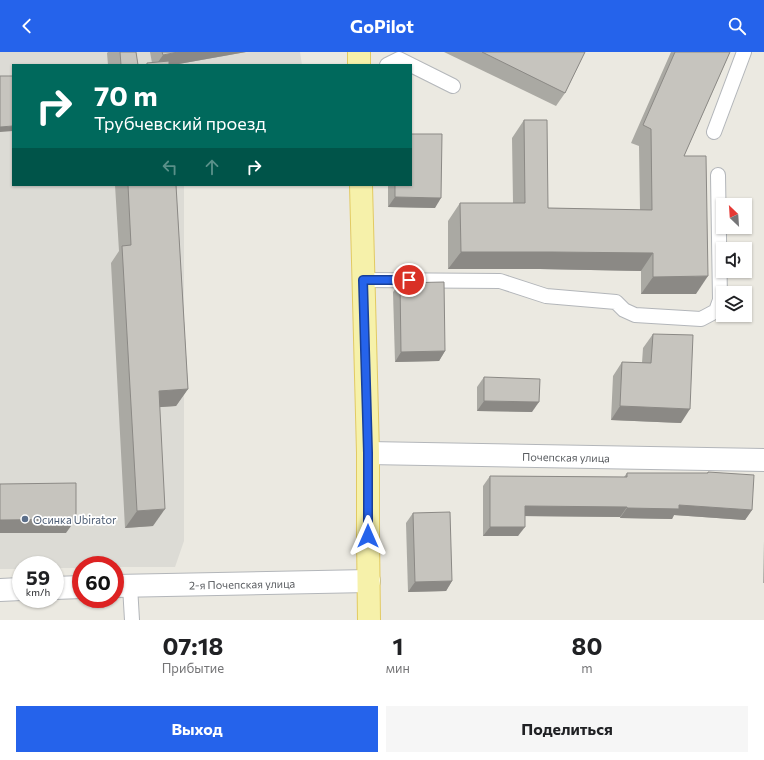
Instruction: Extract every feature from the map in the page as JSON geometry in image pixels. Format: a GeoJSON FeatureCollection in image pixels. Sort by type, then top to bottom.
{"type":"FeatureCollection","features":[{"type":"Feature","properties":{"kind":"main road"},"geometry":{"type":"LineString","coordinates":[[359,52],[359,64]]}},
{"type":"Feature","properties":{"kind":"main road"},"geometry":{"type":"LineString","coordinates":[[361,186],[368,453],[369,620]]}},
{"type":"Feature","properties":{"kind":"street","name":"Почепская улица"},"geometry":{"type":"LineString","coordinates":[[368,453],[764,460]]}},
{"type":"Feature","properties":{"kind":"street","name":"2-я Почепская улица"},"geometry":{"type":"LineString","coordinates":[[124,586],[369,581]]}},
{"type":"Feature","properties":{"kind":"street"},"geometry":{"type":"LineString","coordinates":[[0,590],[12,589]]}},
{"type":"Feature","properties":{"kind":"lane"},"geometry":{"type":"LineString","coordinates":[[714,132],[744,52]]}},
{"type":"Feature","properties":{"kind":"lane"},"geometry":{"type":"LineString","coordinates":[[389,64],[399,59],[409,64]]}},
{"type":"Feature","properties":{"kind":"lane"},"geometry":{"type":"LineString","coordinates":[[412,66],[453,86]]}},
{"type":"Feature","properties":{"kind":"lane"},"geometry":{"type":"LineString","coordinates":[[363,280],[500,281],[546,296],[616,302],[624,310],[635,315],[700,319],[716,311],[720,300],[718,175]]}},
{"type":"Feature","properties":{"kind":"lane"},"geometry":{"type":"LineString","coordinates":[[124,590],[132,620]]}},
{"type":"Feature","properties":{"kind":"shaded area"},"geometry":{"type":"Polygon","coordinates":[[[0,52],[300,52],[302,64],[12,64],[12,186],[184,186],[184,541],[175,567],[124,567],[124,556],[72,556],[72,568],[64,568],[64,556],[12,556],[12,569],[0,569],[0,52]]]}},
{"type":"Feature","properties":{"kind":"building"},"geometry":{"type":"Polygon","coordinates":[[[120,52],[136,52],[138,64],[121,64],[120,52]]]}},
{"type":"Feature","properties":{"kind":"building"},"geometry":{"type":"Polygon","coordinates":[[[162,52],[178,52],[163,55],[162,52]]]}},
{"type":"Feature","properties":{"kind":"building"},"geometry":{"type":"Polygon","coordinates":[[[482,52],[585,52],[565,93],[482,52]]]}},
{"type":"Feature","properties":{"kind":"building"},"geometry":{"type":"Polygon","coordinates":[[[675,52],[730,52],[684,156],[706,156],[708,276],[653,277],[653,253],[461,252],[460,203],[525,203],[524,120],[547,120],[548,208],[652,210],[651,129],[643,125],[675,52]]]}},
{"type":"Feature","properties":{"kind":"building"},"geometry":{"type":"Polygon","coordinates":[[[169,61],[169,64],[147,63],[169,61]]]}},
{"type":"Feature","properties":{"kind":"building"},"geometry":{"type":"Polygon","coordinates":[[[0,76],[12,76],[12,126],[0,127],[0,76]]]}},
{"type":"Feature","properties":{"kind":"building"},"geometry":{"type":"Polygon","coordinates":[[[412,134],[442,134],[441,198],[395,197],[395,186],[412,186],[412,134]]]}},
{"type":"Feature","properties":{"kind":"building"},"geometry":{"type":"Polygon","coordinates":[[[128,186],[176,186],[188,389],[159,391],[165,509],[137,511],[122,246],[131,245],[128,186]]]}},
{"type":"Feature","properties":{"kind":"building"},"geometry":{"type":"Polygon","coordinates":[[[444,282],[445,351],[401,352],[400,283],[444,282]]]}},
{"type":"Feature","properties":{"kind":"building"},"geometry":{"type":"Polygon","coordinates":[[[653,334],[693,335],[690,409],[620,406],[622,362],[651,363],[653,334]]]}},
{"type":"Feature","properties":{"kind":"building"},"geometry":{"type":"Polygon","coordinates":[[[484,377],[540,379],[539,402],[484,401],[484,377]]]}},
{"type":"Feature","properties":{"kind":"building"},"geometry":{"type":"Polygon","coordinates":[[[708,472],[754,475],[752,510],[679,505],[679,509],[525,506],[525,527],[490,527],[490,476],[627,477],[627,473],[708,472]]]}},
{"type":"Feature","properties":{"kind":"building"},"geometry":{"type":"Polygon","coordinates":[[[76,483],[76,519],[0,520],[0,484],[76,483]]]}},
{"type":"Feature","properties":{"kind":"building"},"geometry":{"type":"Polygon","coordinates":[[[450,512],[452,581],[415,582],[413,513],[450,512]]]}},
{"type":"Feature","properties":{"kind":"place","name":"Осинка Ubirator"},"geometry":{"type":"Point","coordinates":[25,519]}},
{"type":"Feature","properties":{"kind":"route"},"geometry":{"type":"LineString","coordinates":[[368,536],[368,453],[363,280],[409,280]]}}]}
